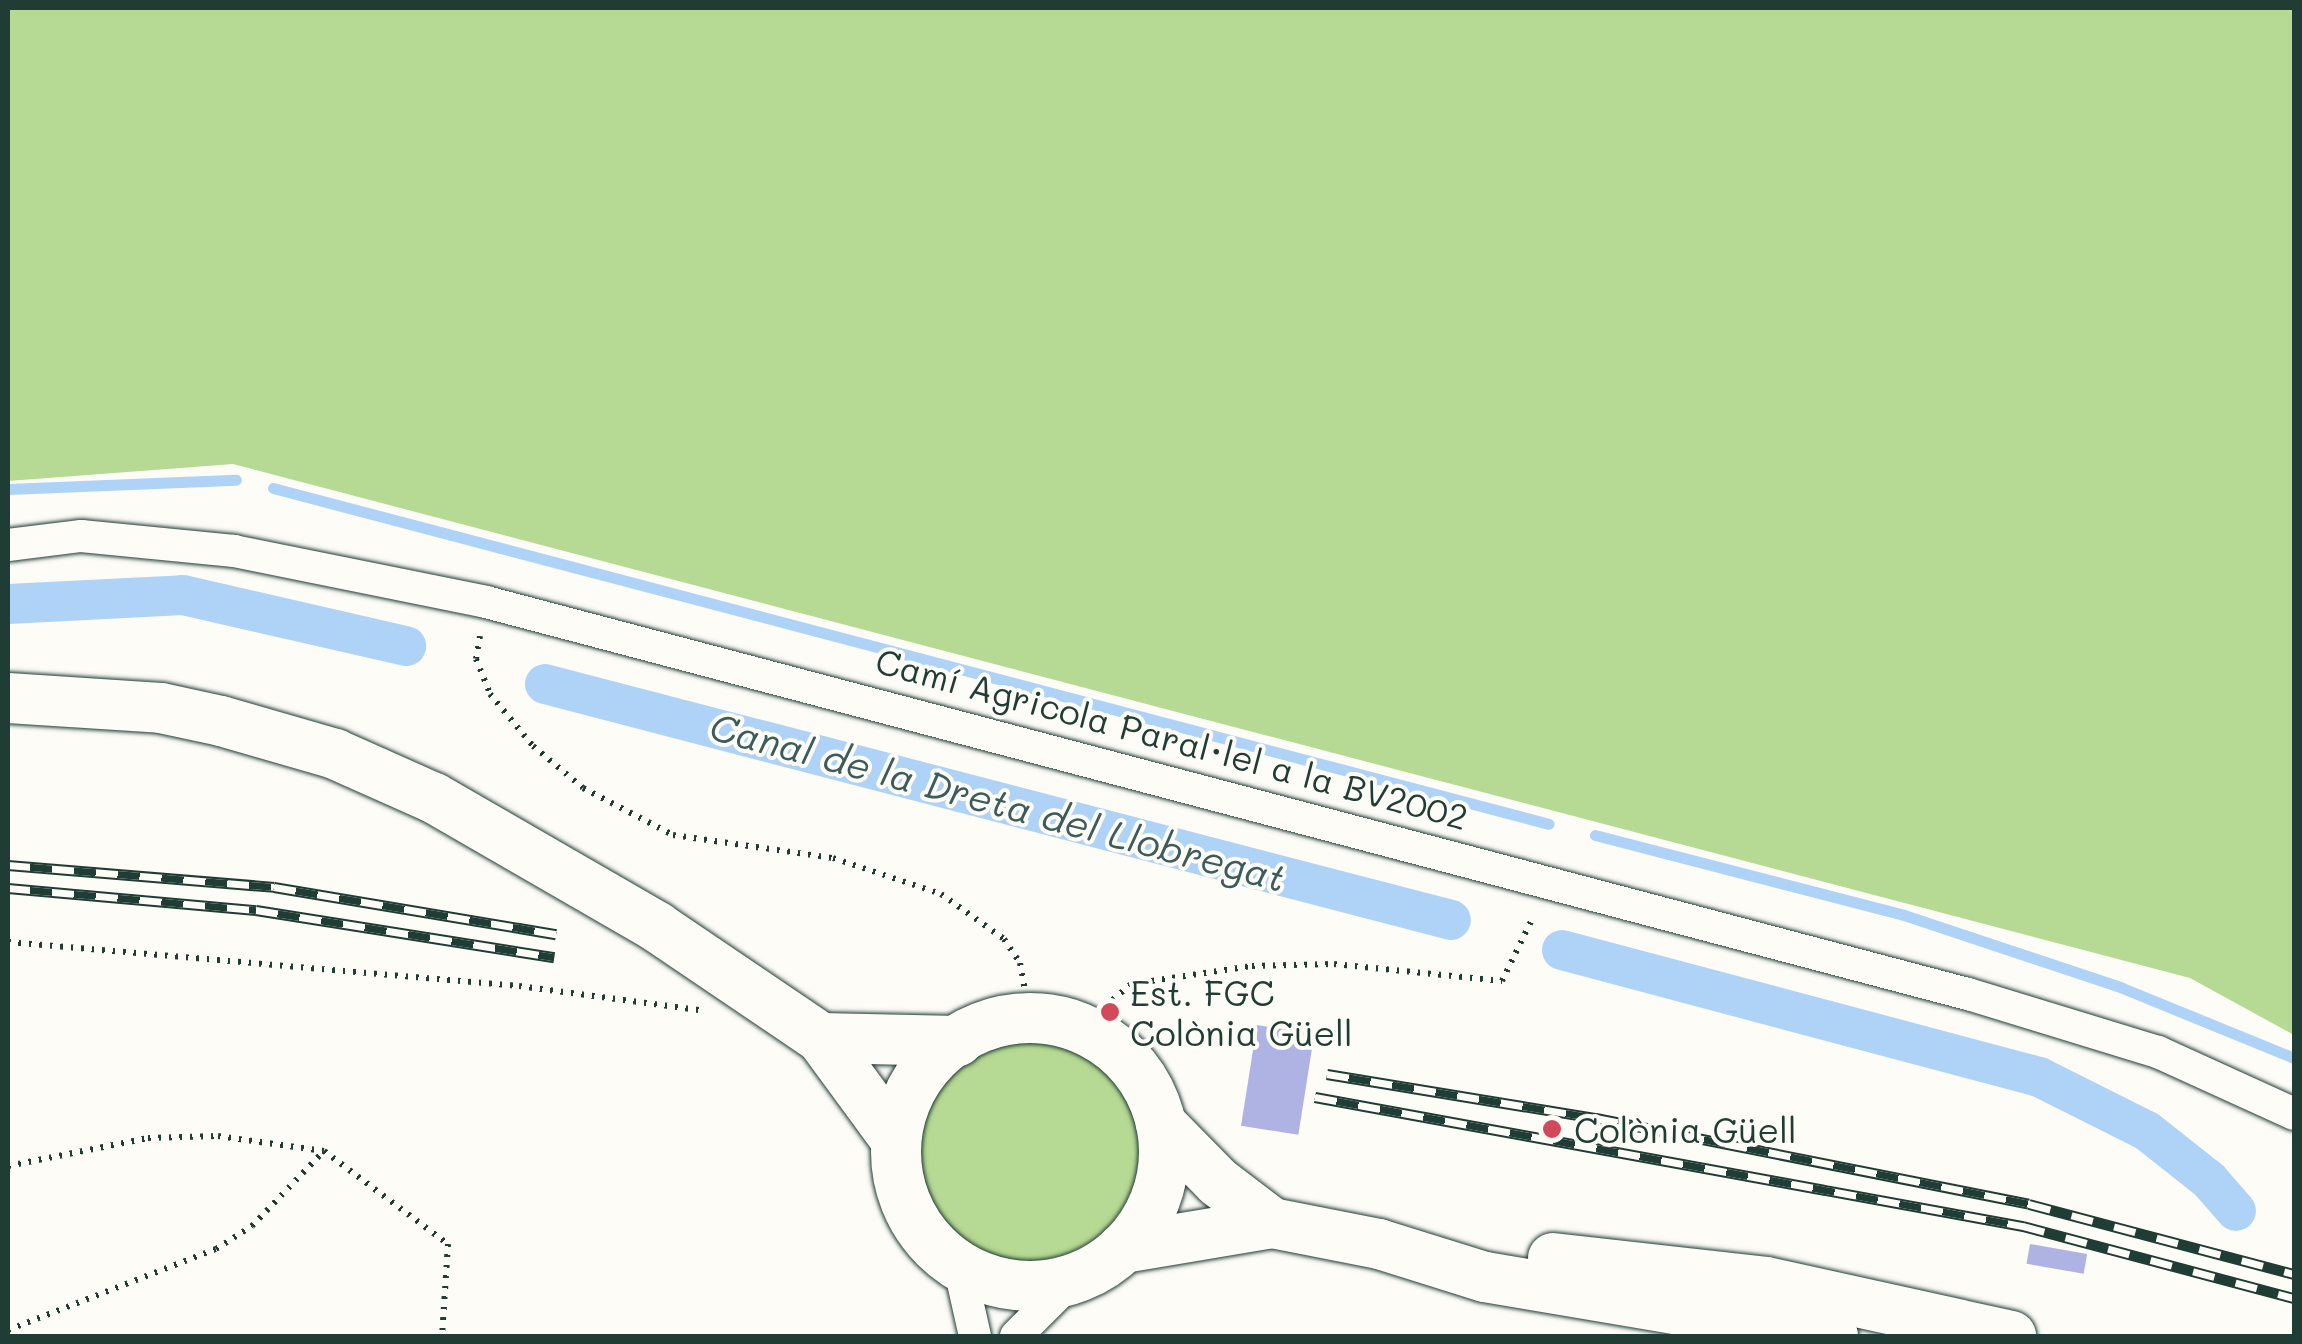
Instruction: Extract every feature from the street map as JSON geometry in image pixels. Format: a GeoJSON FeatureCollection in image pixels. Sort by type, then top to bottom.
{"type":"FeatureCollection","features":[{"type":"Feature","properties":{"kind":"main road"},"geometry":{"type":"LineString","coordinates":[[8,698],[160,708],[335,754],[507,836],[821,1038],[896,1140],[912,1215],[959,1264],[1004,1285],[1072,1281],[1124,1248],[1142,1226],[1163,1176],[1161,1124],[1144,1080],[1103,1039],[1082,1028],[1030,1017],[958,1041],[821,1038]]}},
{"type":"Feature","properties":{"kind":"main road"},"geometry":{"type":"LineString","coordinates":[[896,1140],[912,1087],[958,1041]]}},
{"type":"Feature","properties":{"kind":"main road"},"geometry":{"type":"LineString","coordinates":[[1161,1124],[1218,1182],[1272,1222]]}},
{"type":"Feature","properties":{"kind":"main road"},"geometry":{"type":"LineString","coordinates":[[1124,1248],[1272,1222],[1379,1244],[1485,1276],[1833,1336]]}},
{"type":"Feature","properties":{"kind":"main road"},"geometry":{"type":"LineString","coordinates":[[1379,1244],[1766,1282],[2010,1336]]}},
{"type":"Feature","properties":{"kind":"street","name":"Camí Agricola Paral·lel a la BV2002"},"geometry":{"type":"LineString","coordinates":[[8,545],[81,536],[234,551],[486,602],[1551,880],[2158,1052],[2294,1114]]}},
{"type":"Feature","properties":{"kind":"street"},"geometry":{"type":"LineString","coordinates":[[959,1264],[975,1336]]}},
{"type":"Feature","properties":{"kind":"street"},"geometry":{"type":"LineString","coordinates":[[1016,1336],[1072,1281]]}},
{"type":"Feature","properties":{"kind":"path"},"geometry":{"type":"LineString","coordinates":[[486,602],[476,659],[490,694],[556,769],[614,808],[673,835],[833,858],[942,894],[1004,938],[1020,963],[1030,1017]]}},
{"type":"Feature","properties":{"kind":"path"},"geometry":{"type":"LineString","coordinates":[[1082,1028],[1131,984],[1252,966],[1352,965],[1502,981],[1551,880]]}},
{"type":"Feature","properties":{"kind":"path"},"geometry":{"type":"LineString","coordinates":[[8,942],[519,986],[711,1011]]}},
{"type":"Feature","properties":{"kind":"path"},"geometry":{"type":"LineString","coordinates":[[8,1166],[148,1138],[218,1136],[324,1151],[448,1244],[442,1336]]}},
{"type":"Feature","properties":{"kind":"path"},"geometry":{"type":"LineString","coordinates":[[8,1330],[216,1248],[252,1226],[324,1151]]}},
{"type":"Feature","properties":{"kind":"green space"},"geometry":{"type":"Polygon","coordinates":[[[8,8],[2294,8],[2294,1035],[2190,978],[233,464],[8,481],[8,8]]]}},
{"type":"Feature","properties":{"kind":"green space"},"geometry":{"type":"Polygon","coordinates":[[[1028,1039],[1070,1048],[1106,1072],[1130,1108],[1139,1150],[1130,1192],[1106,1228],[1070,1252],[1028,1261],[986,1252],[950,1228],[926,1192],[917,1150],[926,1108],[950,1072],[986,1048],[1028,1039]]]}},
{"type":"Feature","properties":{"kind":"building"},"geometry":{"type":"Polygon","coordinates":[[[1257,1025],[1314,1034],[1298,1135],[1241,1126],[1257,1025]]]}},
{"type":"Feature","properties":{"kind":"building"},"geometry":{"type":"Polygon","coordinates":[[[2030,1244],[2087,1254],[2084,1274],[2027,1264],[2030,1244]]]}},
{"type":"Feature","properties":{"kind":"waterway"},"geometry":{"type":"LineString","coordinates":[[8,489],[236,480]]}},
{"type":"Feature","properties":{"kind":"waterway"},"geometry":{"type":"LineString","coordinates":[[273,488],[1549,824]]}},
{"type":"Feature","properties":{"kind":"waterway","name":"Canal de la Dreta del Llobregat"},"geometry":{"type":"LineString","coordinates":[[8,604],[183,595],[406,646]]}},
{"type":"Feature","properties":{"kind":"waterway","name":"Canal de la Dreta del Llobregat"},"geometry":{"type":"LineString","coordinates":[[545,684],[1451,920]]}},
{"type":"Feature","properties":{"kind":"waterway"},"geometry":{"type":"LineString","coordinates":[[1595,835],[1904,915],[2120,987],[2294,1058]]}},
{"type":"Feature","properties":{"kind":"waterway","name":"Canal de la Dreta del Llobregat"},"geometry":{"type":"LineString","coordinates":[[1562,950],[2039,1077],[2147,1131],[2209,1180],[2236,1211]]}},
{"type":"Feature","properties":{"kind":"railway"},"geometry":{"type":"LineString","coordinates":[[8,865],[274,887],[556,934]]}},
{"type":"Feature","properties":{"kind":"railway"},"geometry":{"type":"LineString","coordinates":[[8,888],[256,910],[554,957]]}},
{"type":"Feature","properties":{"kind":"railway"},"geometry":{"type":"LineString","coordinates":[[1327,1074],[1596,1118],[2029,1204],[2294,1274]]}},
{"type":"Feature","properties":{"kind":"railway"},"geometry":{"type":"LineString","coordinates":[[1315,1097],[2023,1226],[2294,1298]]}},
{"type":"Feature","properties":{"kind":"place","name":"Est. FGC Colònia Güell"},"geometry":{"type":"Point","coordinates":[1110,1012]}},
{"type":"Feature","properties":{"kind":"place","name":"Colònia Güell"},"geometry":{"type":"Point","coordinates":[1552,1129]}}]}
